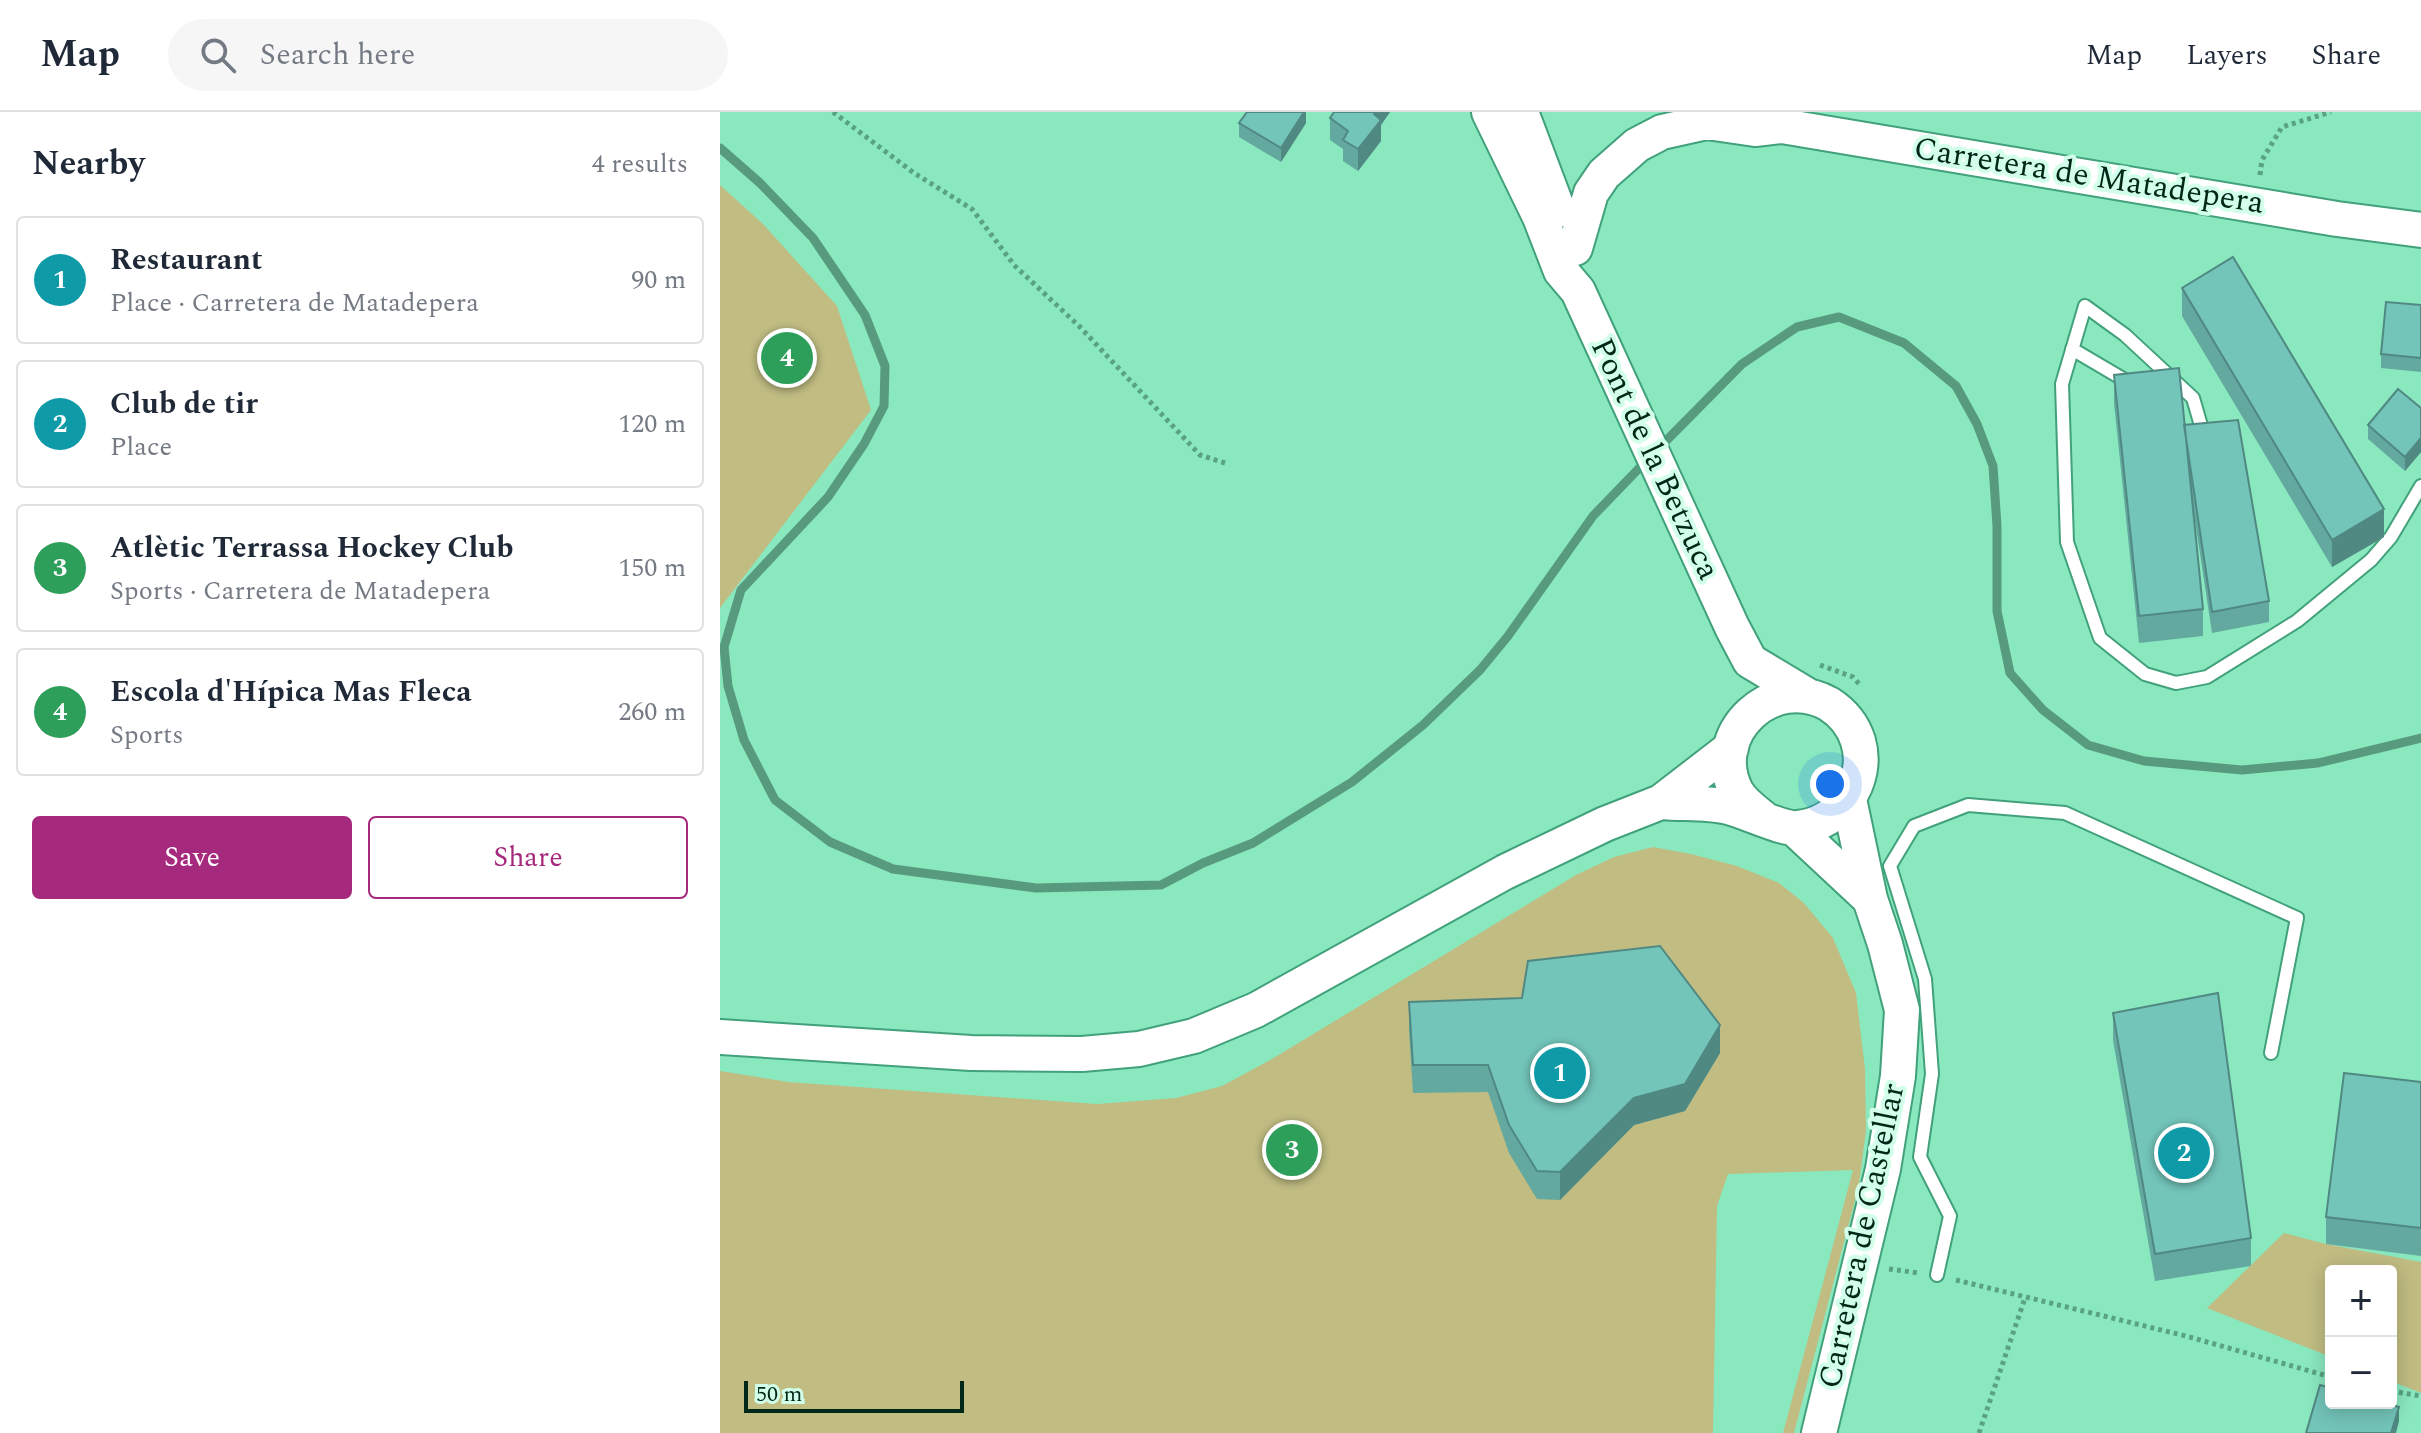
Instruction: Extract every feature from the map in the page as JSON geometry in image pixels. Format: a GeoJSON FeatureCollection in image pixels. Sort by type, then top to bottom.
{"type":"FeatureCollection","features":[{"type":"Feature","properties":{"kind":"street"},"geometry":{"type":"LineString","coordinates":[[1489,112],[1561,271],[1578,291]]}},
{"type":"Feature","properties":{"kind":"street"},"geometry":{"type":"LineString","coordinates":[[1504,112],[1516,141],[1523,183]]}},
{"type":"Feature","properties":{"kind":"street"},"geometry":{"type":"LineString","coordinates":[[1521,112],[1560,218],[1575,248],[1578,291]]}},
{"type":"Feature","properties":{"kind":"street","name":"Carretera de Matadepera"},"geometry":{"type":"LineString","coordinates":[[1575,248],[1591,193],[1604,174],[1637,145],[1662,132],[1707,122],[1755,129],[1772,119],[2421,230]]}},
{"type":"Feature","properties":{"kind":"street","name":"Pont de la Betzuca"},"geometry":{"type":"LineString","coordinates":[[1578,291],[1750,661]]}},
{"type":"Feature","properties":{"kind":"street"},"geometry":{"type":"LineString","coordinates":[[1747,717],[1750,661],[1810,697]]}},
{"type":"Feature","properties":{"kind":"street"},"geometry":{"type":"LineString","coordinates":[[1661,802],[1725,806],[1795,829],[1831,815],[1849,799],[1860,777],[1862,752],[1854,730],[1839,710],[1818,698],[1794,694],[1771,699],[1738,728],[1728,763],[1736,790],[1747,805],[1762,817]]}},
{"type":"Feature","properties":{"kind":"street"},"geometry":{"type":"LineString","coordinates":[[720,1037],[971,1053],[1082,1054],[1139,1049],[1194,1036],[1256,1010],[1505,872],[1605,824],[1661,802],[1731,748]]}},
{"type":"Feature","properties":{"kind":"street","name":"Carretera de Castellar"},"geometry":{"type":"LineString","coordinates":[[1819,1433],[1861,1266],[1885,1154],[1898,1076],[1902,1010],[1870,899],[1849,799]]}},
{"type":"Feature","properties":{"kind":"street","name":"Carretera de Castellar"},"geometry":{"type":"LineString","coordinates":[[1795,829],[1870,899]]}},
{"type":"Feature","properties":{"kind":"lane"},"geometry":{"type":"LineString","coordinates":[[2202,429],[2193,398],[2125,335],[2085,306],[2062,384],[2067,542],[2100,638],[2145,674],[2176,683],[2207,677],[2297,621],[2371,560],[2391,537],[2421,486]]}},
{"type":"Feature","properties":{"kind":"lane"},"geometry":{"type":"LineString","coordinates":[[2072,349],[2129,382]]}},
{"type":"Feature","properties":{"kind":"lane"},"geometry":{"type":"LineString","coordinates":[[1937,1275],[1950,1216],[1920,1157],[1932,1074],[1925,979],[1890,866],[1914,826],[1968,805],[2065,813],[2297,918],[2271,1053]]}},
{"type":"Feature","properties":{"kind":"path"},"geometry":{"type":"LineString","coordinates":[[833,112],[914,173],[972,209],[1014,265],[1079,326],[1200,455],[1225,463]]}},
{"type":"Feature","properties":{"kind":"path"},"geometry":{"type":"LineString","coordinates":[[2257,204],[2262,160],[2282,127],[2331,112]]}},
{"type":"Feature","properties":{"kind":"path"},"geometry":{"type":"LineString","coordinates":[[1861,1266],[1937,1275],[2186,1336],[2325,1375]]}},
{"type":"Feature","properties":{"kind":"path"},"geometry":{"type":"LineString","coordinates":[[1979,1433],[2025,1297]]}},
{"type":"Feature","properties":{"kind":"path"},"geometry":{"type":"LineString","coordinates":[[2397,1392],[2421,1396]]}},
{"type":"Feature","properties":{"kind":"shaded area"},"geometry":{"type":"Polygon","coordinates":[[[720,185],[763,224],[837,306],[871,410],[720,608],[720,185]]]}},
{"type":"Feature","properties":{"kind":"shaded area"},"geometry":{"type":"Polygon","coordinates":[[[1653,847],[1737,866],[1779,883],[1804,903],[1833,938],[1856,993],[1865,1069],[1866,1130],[1859,1185],[1794,1433],[1783,1433],[1853,1170],[1728,1174],[1717,1206],[1713,1433],[720,1433],[720,1071],[788,1082],[1097,1104],[1176,1098],[1222,1086],[1272,1059],[1576,875],[1614,857],[1653,847]]]}},
{"type":"Feature","properties":{"kind":"shaded area"},"geometry":{"type":"Polygon","coordinates":[[[2284,1233],[2421,1262],[2421,1393],[2397,1383],[2397,1265],[2325,1265],[2325,1355],[2207,1308],[2284,1233]]]}},
{"type":"Feature","properties":{"kind":"building"},"geometry":{"type":"Polygon","coordinates":[[[1247,112],[1304,112],[1281,148],[1239,123],[1247,112]]]}},
{"type":"Feature","properties":{"kind":"building"},"geometry":{"type":"Polygon","coordinates":[[[1334,112],[1375,112],[1381,120],[1358,149],[1343,140],[1348,131],[1330,118],[1334,112]]]}},
{"type":"Feature","properties":{"kind":"building"},"geometry":{"type":"Polygon","coordinates":[[[2233,257],[2384,509],[2332,540],[2182,288],[2233,257]]]}},
{"type":"Feature","properties":{"kind":"building"},"geometry":{"type":"Polygon","coordinates":[[[2386,302],[2421,305],[2421,358],[2381,354],[2386,302]]]}},
{"type":"Feature","properties":{"kind":"building"},"geometry":{"type":"Polygon","coordinates":[[[2179,368],[2203,609],[2139,616],[2114,375],[2179,368]]]}},
{"type":"Feature","properties":{"kind":"building"},"geometry":{"type":"Polygon","coordinates":[[[2398,389],[2421,408],[2421,438],[2405,457],[2368,425],[2398,389]]]}},
{"type":"Feature","properties":{"kind":"building"},"geometry":{"type":"Polygon","coordinates":[[[2238,420],[2269,601],[2212,612],[2184,425],[2238,420]]]}},
{"type":"Feature","properties":{"kind":"building"},"geometry":{"type":"Polygon","coordinates":[[[1660,946],[1720,1025],[1685,1084],[1634,1098],[1560,1172],[1537,1171],[1509,1125],[1488,1065],[1413,1065],[1409,1002],[1522,998],[1528,961],[1660,946]]]}},
{"type":"Feature","properties":{"kind":"building"},"geometry":{"type":"Polygon","coordinates":[[[2218,993],[2251,1238],[2155,1254],[2113,1013],[2218,993]]]}},
{"type":"Feature","properties":{"kind":"building"},"geometry":{"type":"Polygon","coordinates":[[[2344,1073],[2421,1082],[2421,1228],[2326,1217],[2344,1073]]]}},
{"type":"Feature","properties":{"kind":"building"},"geometry":{"type":"Polygon","coordinates":[[[2320,1385],[2325,1386],[2325,1409],[2399,1407],[2391,1433],[2306,1433],[2320,1385]]]}},
{"type":"Feature","properties":{"kind":"waterway"},"geometry":{"type":"LineString","coordinates":[[720,148],[760,183],[813,238],[865,315],[885,366],[884,406],[864,444],[828,497],[741,590],[724,647],[728,686],[744,740],[775,800],[830,842],[893,869],[1036,888],[1161,885],[1203,863],[1253,843],[1352,782],[1423,725],[1480,670],[1508,636],[1593,516],[1648,459]]}},
{"type":"Feature","properties":{"kind":"waterway"},"geometry":{"type":"LineString","coordinates":[[1658,449],[1742,364],[1797,327],[1839,317],[1904,343],[1956,386],[1977,424],[1993,466],[1997,611],[2010,673],[2043,710],[2088,745],[2144,761],[2242,770],[2318,763],[2421,738]]}},
{"type":"Feature","properties":{"kind":"place","name":"Escola d'Hípica Mas Fleca"},"geometry":{"type":"Point","coordinates":[787,358]}},
{"type":"Feature","properties":{"kind":"place","name":"Restaurant"},"geometry":{"type":"Point","coordinates":[1560,1073]}},
{"type":"Feature","properties":{"kind":"place","name":"Atlètic Terrassa Hockey Club"},"geometry":{"type":"Point","coordinates":[1292,1150]}},
{"type":"Feature","properties":{"kind":"place","name":"Club de tir"},"geometry":{"type":"Point","coordinates":[2184,1153]}}]}
